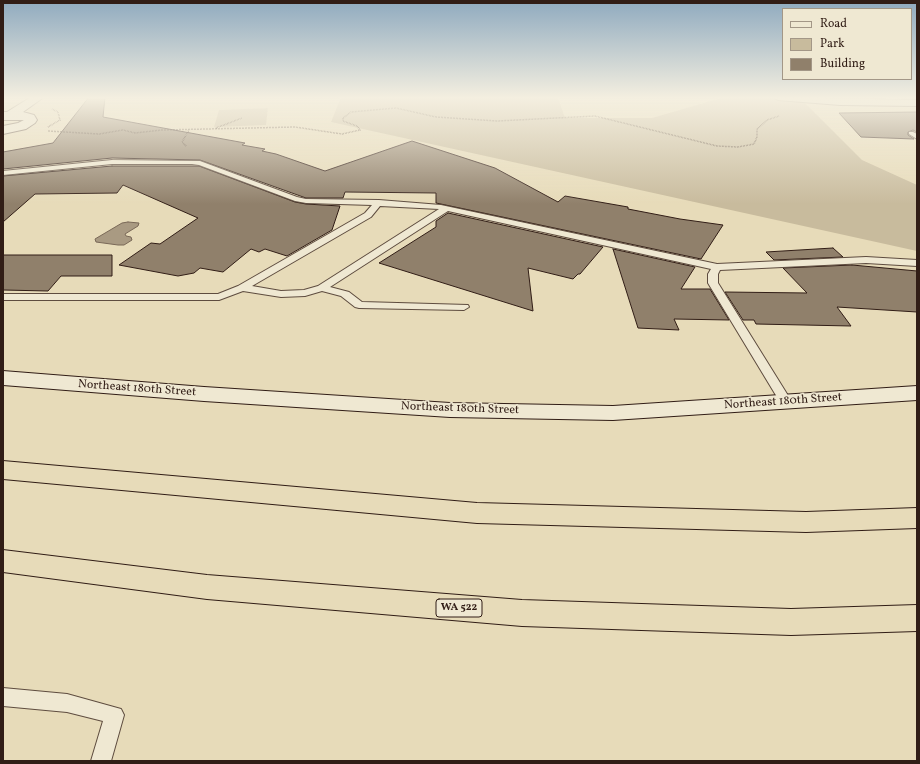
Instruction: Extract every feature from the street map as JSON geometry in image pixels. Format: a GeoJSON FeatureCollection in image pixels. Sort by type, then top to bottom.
{"type":"FeatureCollection","features":[{"type":"Feature","properties":{"kind":"highway"},"geometry":{"type":"LineString","coordinates":[[3,470],[477,513],[806,522],[909,517]]}},
{"type":"Feature","properties":{"kind":"highway","name":"WA 522"},"geometry":{"type":"LineString","coordinates":[[3,562],[207,587],[522,613],[791,622],[917,618]]}},
{"type":"Feature","properties":{"kind":"main road","name":"Northeast 180th Street"},"geometry":{"type":"LineString","coordinates":[[3,378],[204,394],[450,410],[613,413],[917,393]]}},
{"type":"Feature","properties":{"kind":"lane"},"geometry":{"type":"LineString","coordinates":[[3,173],[112,162],[192,162],[200,163],[296,199],[306,201],[378,202],[447,208],[717,268],[866,260],[917,263]]}},
{"type":"Feature","properties":{"kind":"lane"},"geometry":{"type":"LineString","coordinates":[[3,297],[219,298],[242,288],[368,215],[378,202]]}},
{"type":"Feature","properties":{"kind":"lane"},"geometry":{"type":"LineString","coordinates":[[242,288],[280,294],[305,293],[322,288],[447,208]]}},
{"type":"Feature","properties":{"kind":"lane"},"geometry":{"type":"LineString","coordinates":[[717,268],[713,274],[713,283],[786,402]]}},
{"type":"Feature","properties":{"kind":"lane"},"geometry":{"type":"LineString","coordinates":[[322,288],[345,294],[360,305],[464,307]]}},
{"type":"Feature","properties":{"kind":"lane"},"geometry":{"type":"LineString","coordinates":[[3,697],[67,703],[114,715],[101,761]]}},
{"type":"Feature","properties":{"kind":"path"},"geometry":{"type":"LineString","coordinates":[[63,133],[92,134],[102,133]]}},
{"type":"Feature","properties":{"kind":"path"},"geometry":{"type":"LineString","coordinates":[[333,133],[342,134],[353,133]]}},
{"type":"Feature","properties":{"kind":"path"},"geometry":{"type":"LineString","coordinates":[[663,133],[717,146],[738,147],[754,144],[757,133]]}},
{"type":"Feature","properties":{"kind":"green space"},"geometry":{"type":"Polygon","coordinates":[[[379,133],[835,133],[862,160],[917,185],[917,251],[379,133]]]}},
{"type":"Feature","properties":{"kind":"shaded area"},"geometry":{"type":"Polygon","coordinates":[[[122,223],[139,223],[138,226],[125,234],[126,236],[131,237],[132,240],[124,245],[96,242],[95,239],[122,223]]]}},
{"type":"Feature","properties":{"kind":"building"},"geometry":{"type":"Polygon","coordinates":[[[61,133],[188,133],[245,143],[242,145],[265,149],[262,151],[276,154],[325,171],[412,141],[495,168],[558,202],[565,196],[628,207],[628,209],[680,219],[723,225],[701,259],[436,203],[436,193],[345,192],[343,198],[306,198],[200,160],[112,158],[3,169],[3,152],[53,143],[61,133]]]}},
{"type":"Feature","properties":{"kind":"building"},"geometry":{"type":"Polygon","coordinates":[[[857,133],[908,133],[908,135],[914,139],[861,137],[857,133]]]}},
{"type":"Feature","properties":{"kind":"building"},"geometry":{"type":"Polygon","coordinates":[[[112,166],[199,166],[295,202],[340,206],[332,230],[287,256],[265,249],[259,252],[251,249],[223,272],[200,268],[194,273],[178,276],[119,265],[151,243],[160,244],[198,218],[123,185],[117,193],[35,194],[3,222],[3,176],[112,166]]]}},
{"type":"Feature","properties":{"kind":"building"},"geometry":{"type":"Polygon","coordinates":[[[448,213],[603,247],[580,274],[573,279],[528,268],[533,311],[379,263],[436,227],[436,221],[448,213]]]}},
{"type":"Feature","properties":{"kind":"building"},"geometry":{"type":"Polygon","coordinates":[[[833,248],[843,257],[774,260],[766,252],[833,248]]]}},
{"type":"Feature","properties":{"kind":"building"},"geometry":{"type":"Polygon","coordinates":[[[613,249],[695,267],[681,289],[710,289],[729,320],[674,319],[679,330],[638,328],[613,249]]]}},
{"type":"Feature","properties":{"kind":"building"},"geometry":{"type":"Polygon","coordinates":[[[3,255],[112,255],[112,276],[61,276],[48,291],[3,290],[3,255]]]}},
{"type":"Feature","properties":{"kind":"building"},"geometry":{"type":"Polygon","coordinates":[[[852,265],[917,271],[917,312],[837,307],[851,326],[756,324],[754,320],[743,320],[725,292],[807,293],[783,268],[852,265]]]}}]}
